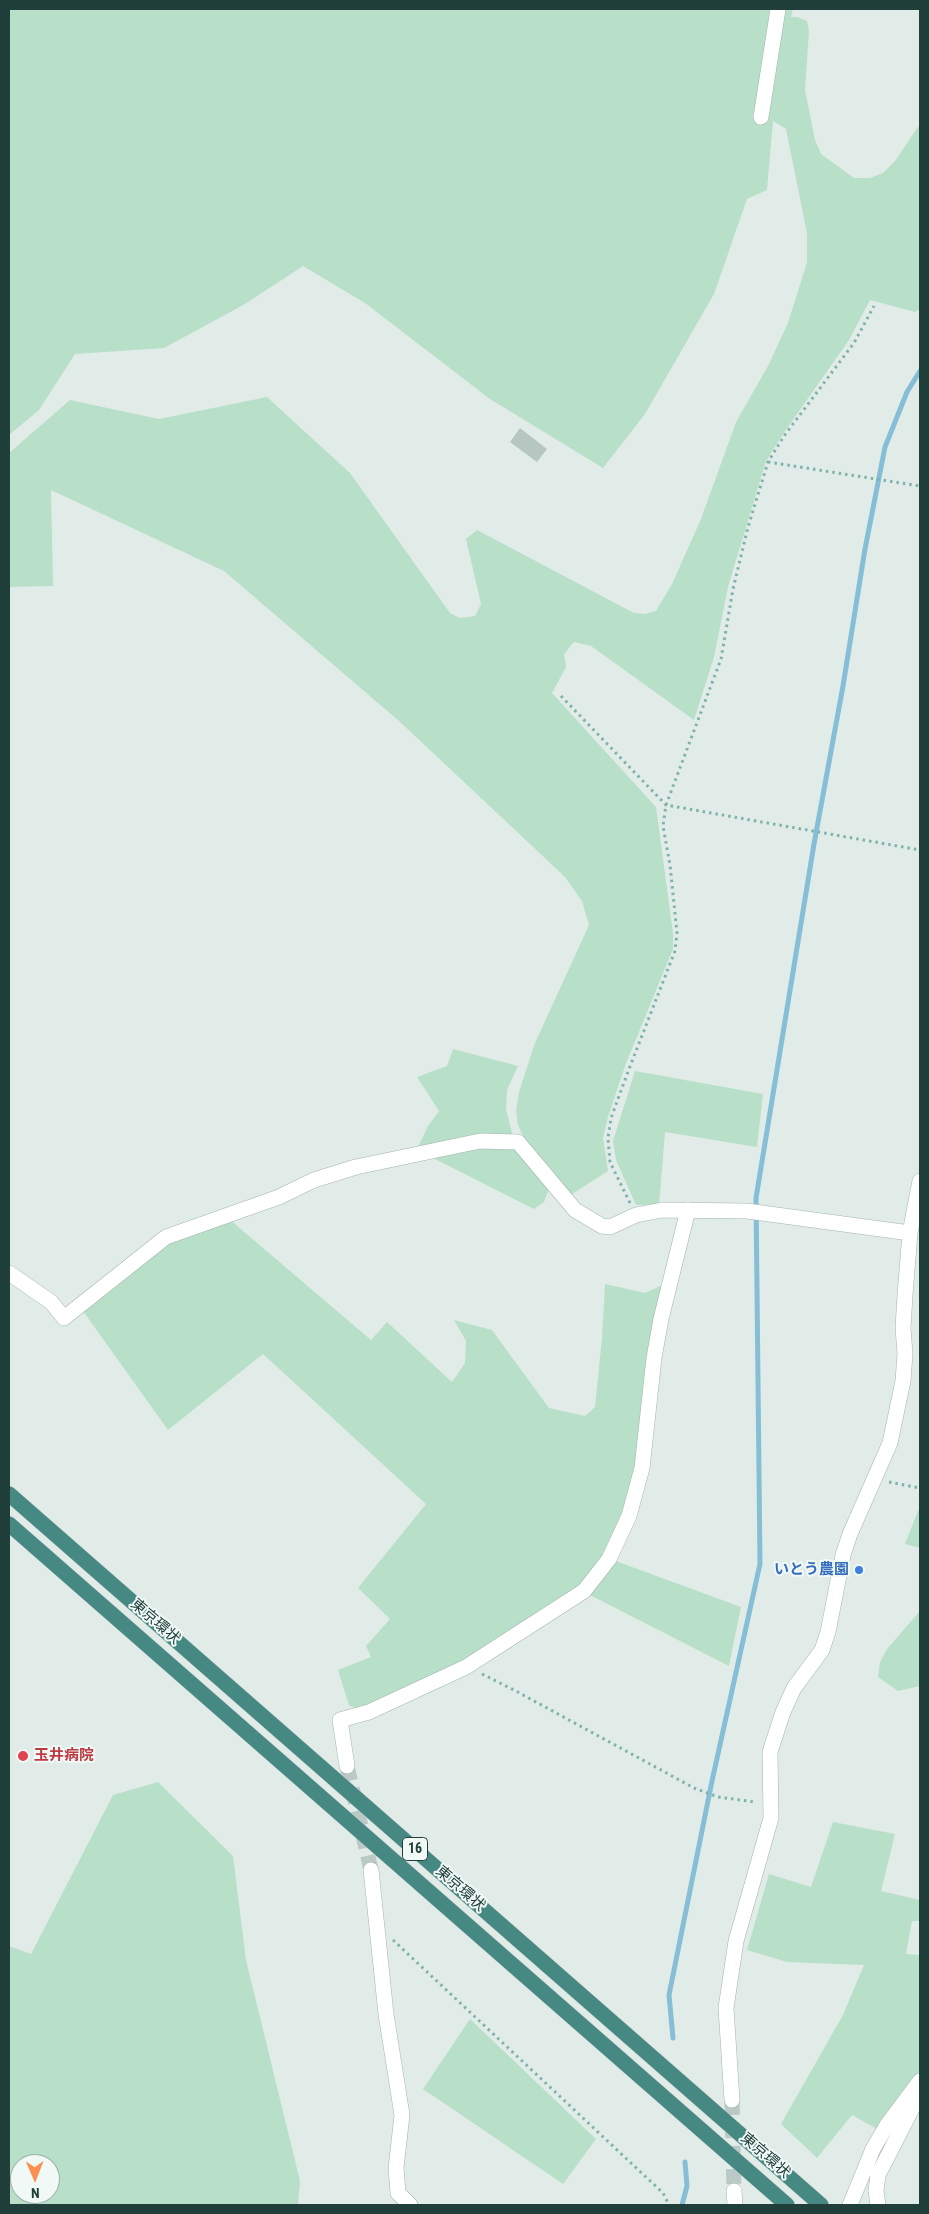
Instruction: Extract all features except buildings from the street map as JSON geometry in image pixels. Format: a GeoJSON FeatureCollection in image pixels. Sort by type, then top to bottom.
{"type":"FeatureCollection","features":[{"type":"Feature","properties":{"kind":"highway","name":"東京環状"},"geometry":{"type":"LineString","coordinates":[[9,1494],[821,2205]]}},
{"type":"Feature","properties":{"kind":"highway","name":"東京環状"},"geometry":{"type":"LineString","coordinates":[[9,1524],[787,2205]]}},
{"type":"Feature","properties":{"kind":"street"},"geometry":{"type":"LineString","coordinates":[[760,117],[778,9]]}},
{"type":"Feature","properties":{"kind":"street"},"geometry":{"type":"LineString","coordinates":[[9,1273],[52,1302],[64,1318],[166,1237],[279,1197],[314,1180],[356,1167],[480,1141],[518,1142],[575,1210],[602,1226],[610,1227],[636,1215],[662,1210],[747,1211],[910,1233]]}},
{"type":"Feature","properties":{"kind":"street"},"geometry":{"type":"LineString","coordinates":[[732,2100],[726,2008],[736,1941],[771,1818],[770,1752],[774,1736],[794,1688],[822,1650],[828,1632],[843,1555],[862,1505],[890,1443],[903,1381],[905,1354],[903,1328],[910,1233],[920,1181]]}},
{"type":"Feature","properties":{"kind":"street"},"geometry":{"type":"LineString","coordinates":[[347,1766],[340,1720],[369,1712],[466,1667],[584,1591],[609,1559],[629,1516],[642,1468],[659,1329],[688,1210]]}},
{"type":"Feature","properties":{"kind":"street"},"geometry":{"type":"LineString","coordinates":[[372,1870],[386,2014],[402,2114],[396,2168],[398,2193],[410,2205]]}},
{"type":"Feature","properties":{"kind":"street"},"geometry":{"type":"LineString","coordinates":[[850,2205],[873,2149],[886,2125],[920,2081]]}},
{"type":"Feature","properties":{"kind":"street"},"geometry":{"type":"LineString","coordinates":[[878,2205],[876,2191],[878,2175],[920,2094]]}},
{"type":"Feature","properties":{"kind":"path"},"geometry":{"type":"LineString","coordinates":[[636,1215],[610,1162],[608,1138],[611,1118],[623,1085],[676,951],[677,933],[670,865],[663,826],[666,805],[721,658],[733,589],[748,527],[768,462],[784,436],[854,343],[874,306]]}},
{"type":"Feature","properties":{"kind":"path"},"geometry":{"type":"LineString","coordinates":[[768,462],[920,486]]}},
{"type":"Feature","properties":{"kind":"path"},"geometry":{"type":"LineString","coordinates":[[561,696],[666,805],[920,850]]}},
{"type":"Feature","properties":{"kind":"path"},"geometry":{"type":"LineString","coordinates":[[875,1479],[920,1488]]}},
{"type":"Feature","properties":{"kind":"path"},"geometry":{"type":"LineString","coordinates":[[466,1667],[514,1690],[694,1788],[718,1797],[772,1804]]}},
{"type":"Feature","properties":{"kind":"path"},"geometry":{"type":"LineString","coordinates":[[376,1924],[663,2193],[669,2205]]}},
{"type":"Feature","properties":{"kind":"green space"},"geometry":{"type":"Polygon","coordinates":[[[9,9],[793,9],[791,17],[807,21],[809,31],[805,90],[815,140],[821,154],[854,178],[870,178],[883,173],[895,161],[920,124],[920,309],[915,312],[870,300],[849,340],[766,461],[728,587],[714,657],[694,720],[591,646],[574,642],[564,654],[566,667],[552,693],[656,807],[673,933],[673,949],[625,1066],[608,1117],[603,1138],[608,1171],[569,1196],[525,1140],[518,1125],[516,1111],[519,1092],[535,1043],[589,925],[582,901],[565,877],[399,721],[224,571],[51,490],[53,586],[9,587],[9,453],[70,400],[159,419],[267,397],[350,473],[450,613],[460,618],[475,616],[481,604],[466,539],[477,530],[634,613],[645,614],[656,611],[672,584],[701,519],[736,422],[768,366],[788,323],[807,262],[807,233],[786,129],[773,121],[767,190],[747,199],[714,294],[645,414],[603,468],[490,399],[365,303],[303,266],[245,304],[164,348],[75,354],[39,410],[9,435],[9,9]]]}},
{"type":"Feature","properties":{"kind":"green space"},"geometry":{"type":"Polygon","coordinates":[[[453,1049],[518,1066],[507,1090],[506,1109],[513,1137],[417,1149],[428,1126],[439,1111],[417,1077],[447,1066],[453,1049]]]}},
{"type":"Feature","properties":{"kind":"green space"},"geometry":{"type":"Polygon","coordinates":[[[635,1071],[763,1094],[757,1147],[665,1132],[659,1204],[636,1205],[616,1160],[613,1141],[635,1071]]]}},
{"type":"Feature","properties":{"kind":"green space"},"geometry":{"type":"Polygon","coordinates":[[[483,1147],[517,1149],[549,1188],[544,1202],[534,1209],[429,1156],[483,1147]]]}},
{"type":"Feature","properties":{"kind":"green space"},"geometry":{"type":"Polygon","coordinates":[[[229,1219],[371,1340],[387,1322],[452,1382],[465,1363],[466,1341],[454,1320],[492,1330],[549,1408],[585,1416],[595,1407],[605,1284],[645,1293],[665,1284],[637,1468],[623,1514],[606,1556],[580,1590],[470,1657],[363,1708],[357,1709],[349,1705],[338,1670],[371,1657],[366,1646],[390,1619],[358,1588],[426,1504],[263,1354],[168,1430],[83,1311],[170,1242],[229,1219]]]}},
{"type":"Feature","properties":{"kind":"green space"},"geometry":{"type":"Polygon","coordinates":[[[920,1506],[920,1548],[905,1544],[920,1506]]]}},
{"type":"Feature","properties":{"kind":"green space"},"geometry":{"type":"Polygon","coordinates":[[[613,1560],[741,1607],[729,1666],[586,1593],[613,1560]]]}},
{"type":"Feature","properties":{"kind":"green space"},"geometry":{"type":"Polygon","coordinates":[[[920,1611],[920,1686],[898,1691],[878,1677],[880,1662],[887,1649],[920,1611]]]}},
{"type":"Feature","properties":{"kind":"green space"},"geometry":{"type":"Polygon","coordinates":[[[158,1782],[233,1856],[246,1960],[300,2181],[298,2205],[9,2205],[9,1946],[31,1954],[113,1795],[158,1782]]]}},
{"type":"Feature","properties":{"kind":"green space"},"geometry":{"type":"Polygon","coordinates":[[[833,1822],[895,1834],[881,1891],[920,1900],[920,1921],[912,1921],[906,1954],[920,1955],[920,2071],[903,2091],[877,2129],[852,2115],[817,2158],[781,2124],[843,2015],[864,1965],[787,1962],[747,1950],[769,1874],[811,1887],[833,1822]]]}},
{"type":"Feature","properties":{"kind":"green space"},"geometry":{"type":"Polygon","coordinates":[[[470,2019],[596,2139],[563,2184],[423,2089],[470,2019]]]}},
{"type":"Feature","properties":{"kind":"waterway"},"geometry":{"type":"LineString","coordinates":[[673,2038],[669,1995],[712,1781],[760,1564],[756,1198],[814,844],[843,686],[865,549],[885,447],[907,392],[920,371]]}},
{"type":"Feature","properties":{"kind":"waterway"},"geometry":{"type":"LineString","coordinates":[[682,2205],[687,2186],[685,2162]]}},
{"type":"Feature","properties":{"kind":"tunnel"},"geometry":{"type":"LineString","coordinates":[[347,1766],[371,1870]]}},
{"type":"Feature","properties":{"kind":"tunnel"},"geometry":{"type":"LineString","coordinates":[[732,2100],[734,2191]]}},
{"type":"Feature","properties":{"kind":"place","name":"いとう農園"},"geometry":{"type":"Point","coordinates":[859,1570]}},
{"type":"Feature","properties":{"kind":"place","name":"玉井病院"},"geometry":{"type":"Point","coordinates":[23,1756]}}]}
